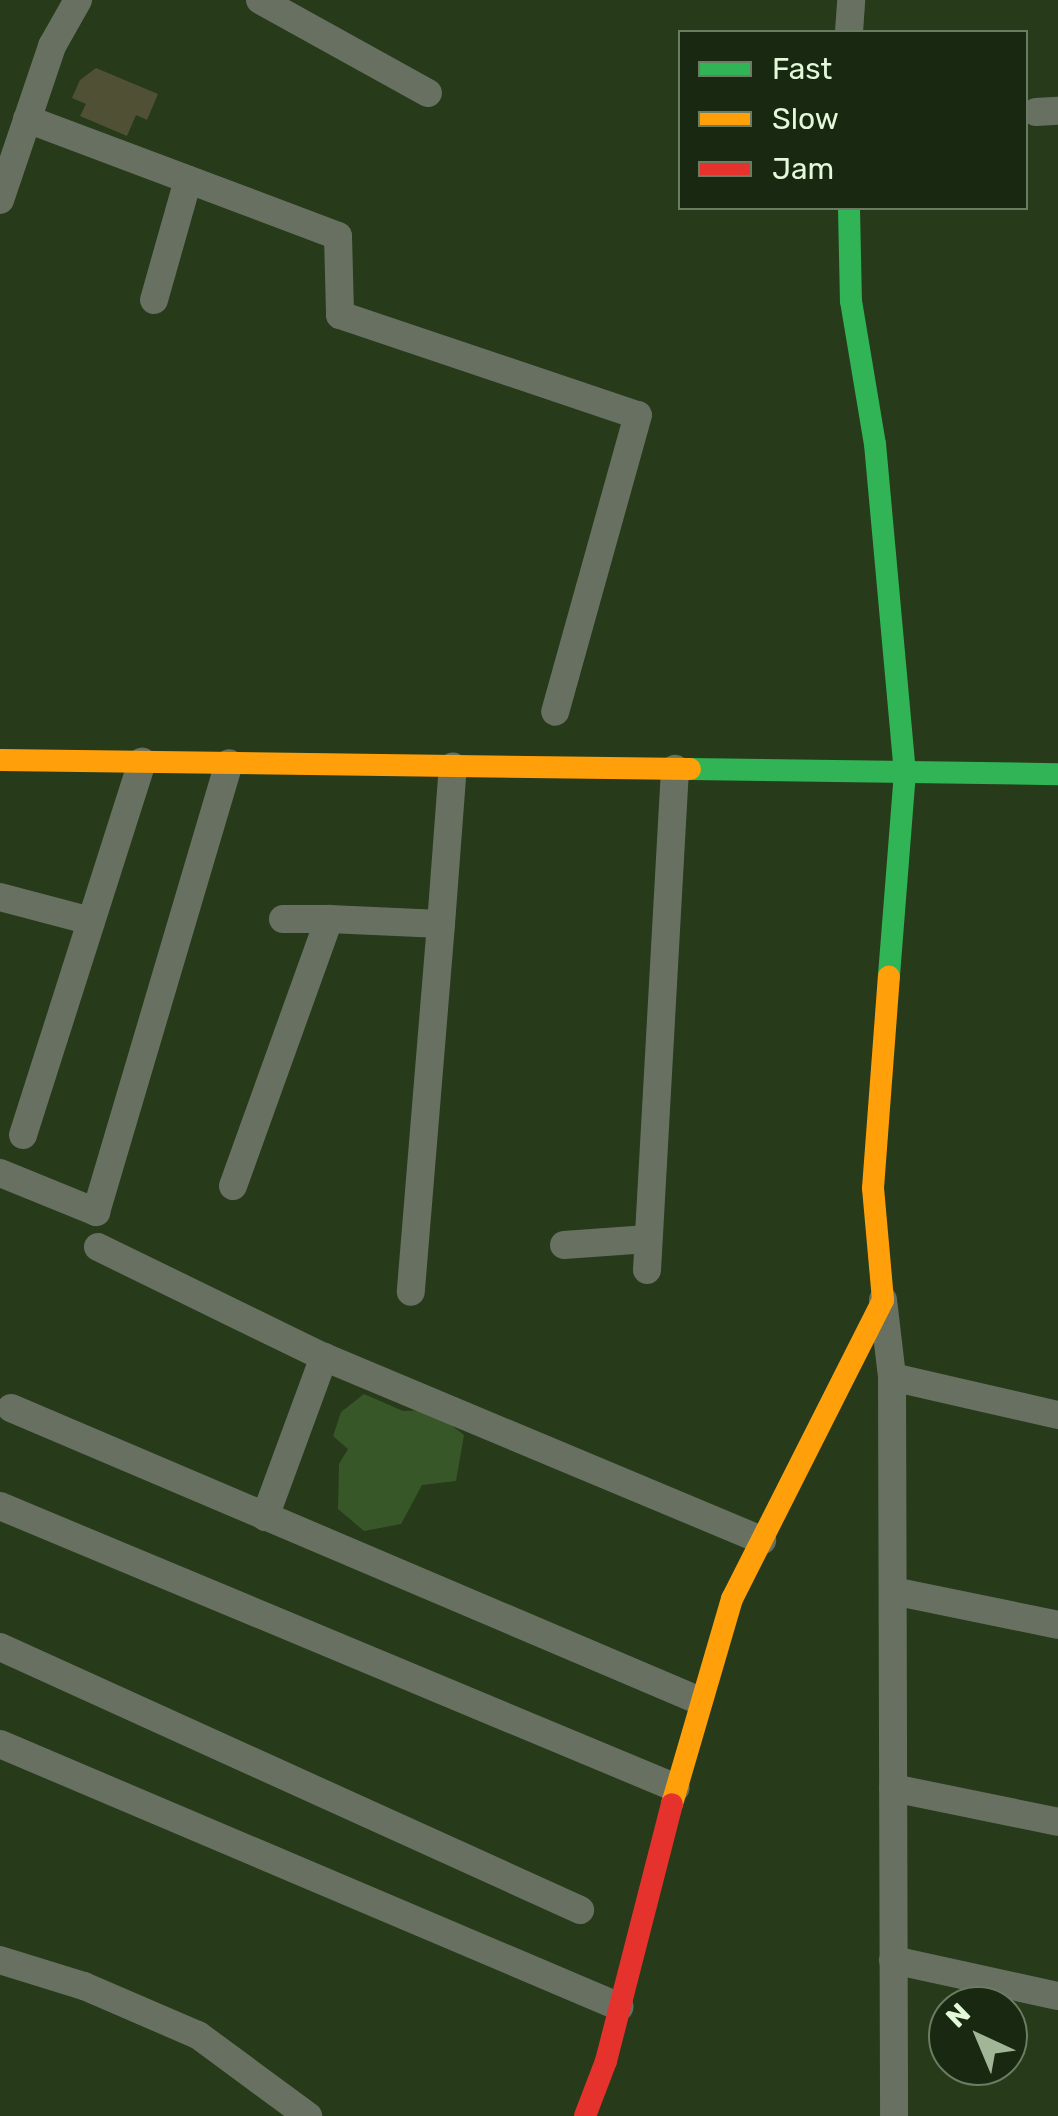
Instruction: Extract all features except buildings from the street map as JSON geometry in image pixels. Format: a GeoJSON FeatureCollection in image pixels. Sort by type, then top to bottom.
{"type":"FeatureCollection","features":[{"type":"Feature","properties":{"kind":"street"},"geometry":{"type":"LineString","coordinates":[[0,200],[52,46],[78,0]]}},
{"type":"Feature","properties":{"kind":"street"},"geometry":{"type":"LineString","coordinates":[[260,0],[428,93]]}},
{"type":"Feature","properties":{"kind":"street"},"geometry":{"type":"LineString","coordinates":[[849,30],[850,0]]}},
{"type":"Feature","properties":{"kind":"street"},"geometry":{"type":"LineString","coordinates":[[27,119],[338,236],[340,315],[638,414],[555,712]]}},
{"type":"Feature","properties":{"kind":"street"},"geometry":{"type":"LineString","coordinates":[[154,300],[188,180]]}},
{"type":"Feature","properties":{"kind":"street"},"geometry":{"type":"LineString","coordinates":[[849,210],[851,300],[875,444],[906,772],[873,1188],[892,1377],[894,2116]]}},
{"type":"Feature","properties":{"kind":"street"},"geometry":{"type":"LineString","coordinates":[[0,760],[1058,774]]}},
{"type":"Feature","properties":{"kind":"street"},"geometry":{"type":"LineString","coordinates":[[23,1135],[142,762]]}},
{"type":"Feature","properties":{"kind":"street"},"geometry":{"type":"LineString","coordinates":[[0,1173],[96,1212],[230,763]]}},
{"type":"Feature","properties":{"kind":"street"},"geometry":{"type":"LineString","coordinates":[[411,1292],[453,766]]}},
{"type":"Feature","properties":{"kind":"street"},"geometry":{"type":"LineString","coordinates":[[647,1270],[675,769]]}},
{"type":"Feature","properties":{"kind":"street"},"geometry":{"type":"LineString","coordinates":[[0,896],[91,922]]}},
{"type":"Feature","properties":{"kind":"street"},"geometry":{"type":"LineString","coordinates":[[283,919],[441,924]]}},
{"type":"Feature","properties":{"kind":"street"},"geometry":{"type":"LineString","coordinates":[[233,1186],[329,919]]}},
{"type":"Feature","properties":{"kind":"street"},"geometry":{"type":"LineString","coordinates":[[564,1245],[648,1238]]}},
{"type":"Feature","properties":{"kind":"street"},"geometry":{"type":"LineString","coordinates":[[98,1247],[324,1357],[762,1540]]}},
{"type":"Feature","properties":{"kind":"street"},"geometry":{"type":"LineString","coordinates":[[585,2116],[620,2007],[698,1700],[732,1599],[883,1300]]}},
{"type":"Feature","properties":{"kind":"street"},"geometry":{"type":"LineString","coordinates":[[265,1516],[324,1357]]}},
{"type":"Feature","properties":{"kind":"street"},"geometry":{"type":"LineString","coordinates":[[892,1377],[1058,1415]]}},
{"type":"Feature","properties":{"kind":"street"},"geometry":{"type":"LineString","coordinates":[[12,1408],[698,1700]]}},
{"type":"Feature","properties":{"kind":"street"},"geometry":{"type":"LineString","coordinates":[[0,1506],[676,1788]]}},
{"type":"Feature","properties":{"kind":"street"},"geometry":{"type":"LineString","coordinates":[[893,1590],[1058,1625]]}},
{"type":"Feature","properties":{"kind":"street"},"geometry":{"type":"LineString","coordinates":[[0,1648],[580,1910]]}},
{"type":"Feature","properties":{"kind":"street"},"geometry":{"type":"LineString","coordinates":[[0,1744],[620,2007]]}},
{"type":"Feature","properties":{"kind":"street"},"geometry":{"type":"LineString","coordinates":[[893,1788],[1058,1822]]}},
{"type":"Feature","properties":{"kind":"street"},"geometry":{"type":"LineString","coordinates":[[0,1960],[84,1986],[198,2035],[308,2116]]}},
{"type":"Feature","properties":{"kind":"street"},"geometry":{"type":"LineString","coordinates":[[894,1960],[1058,1996]]}},
{"type":"Feature","properties":{"kind":"green space"},"geometry":{"type":"Polygon","coordinates":[[[364,1394],[403,1411],[432,1410],[464,1435],[456,1481],[422,1485],[401,1524],[364,1531],[338,1509],[339,1464],[348,1449],[333,1436],[341,1412],[364,1394]]]}},
{"type":"Feature","properties":{"kind":"traffic: fast"},"geometry":{"type":"LineString","coordinates":[[849,210],[851,301],[875,444],[905,772],[889,977]]}},
{"type":"Feature","properties":{"kind":"traffic: fast"},"geometry":{"type":"LineString","coordinates":[[690,769],[1058,774]]}},
{"type":"Feature","properties":{"kind":"traffic: slow"},"geometry":{"type":"LineString","coordinates":[[0,760],[690,769]]}},
{"type":"Feature","properties":{"kind":"traffic: slow"},"geometry":{"type":"LineString","coordinates":[[672,1804],[732,1599],[883,1300],[873,1188],[889,977]]}},
{"type":"Feature","properties":{"kind":"traffic: jam"},"geometry":{"type":"LineString","coordinates":[[585,2116],[606,2061],[672,1804]]}}]}
